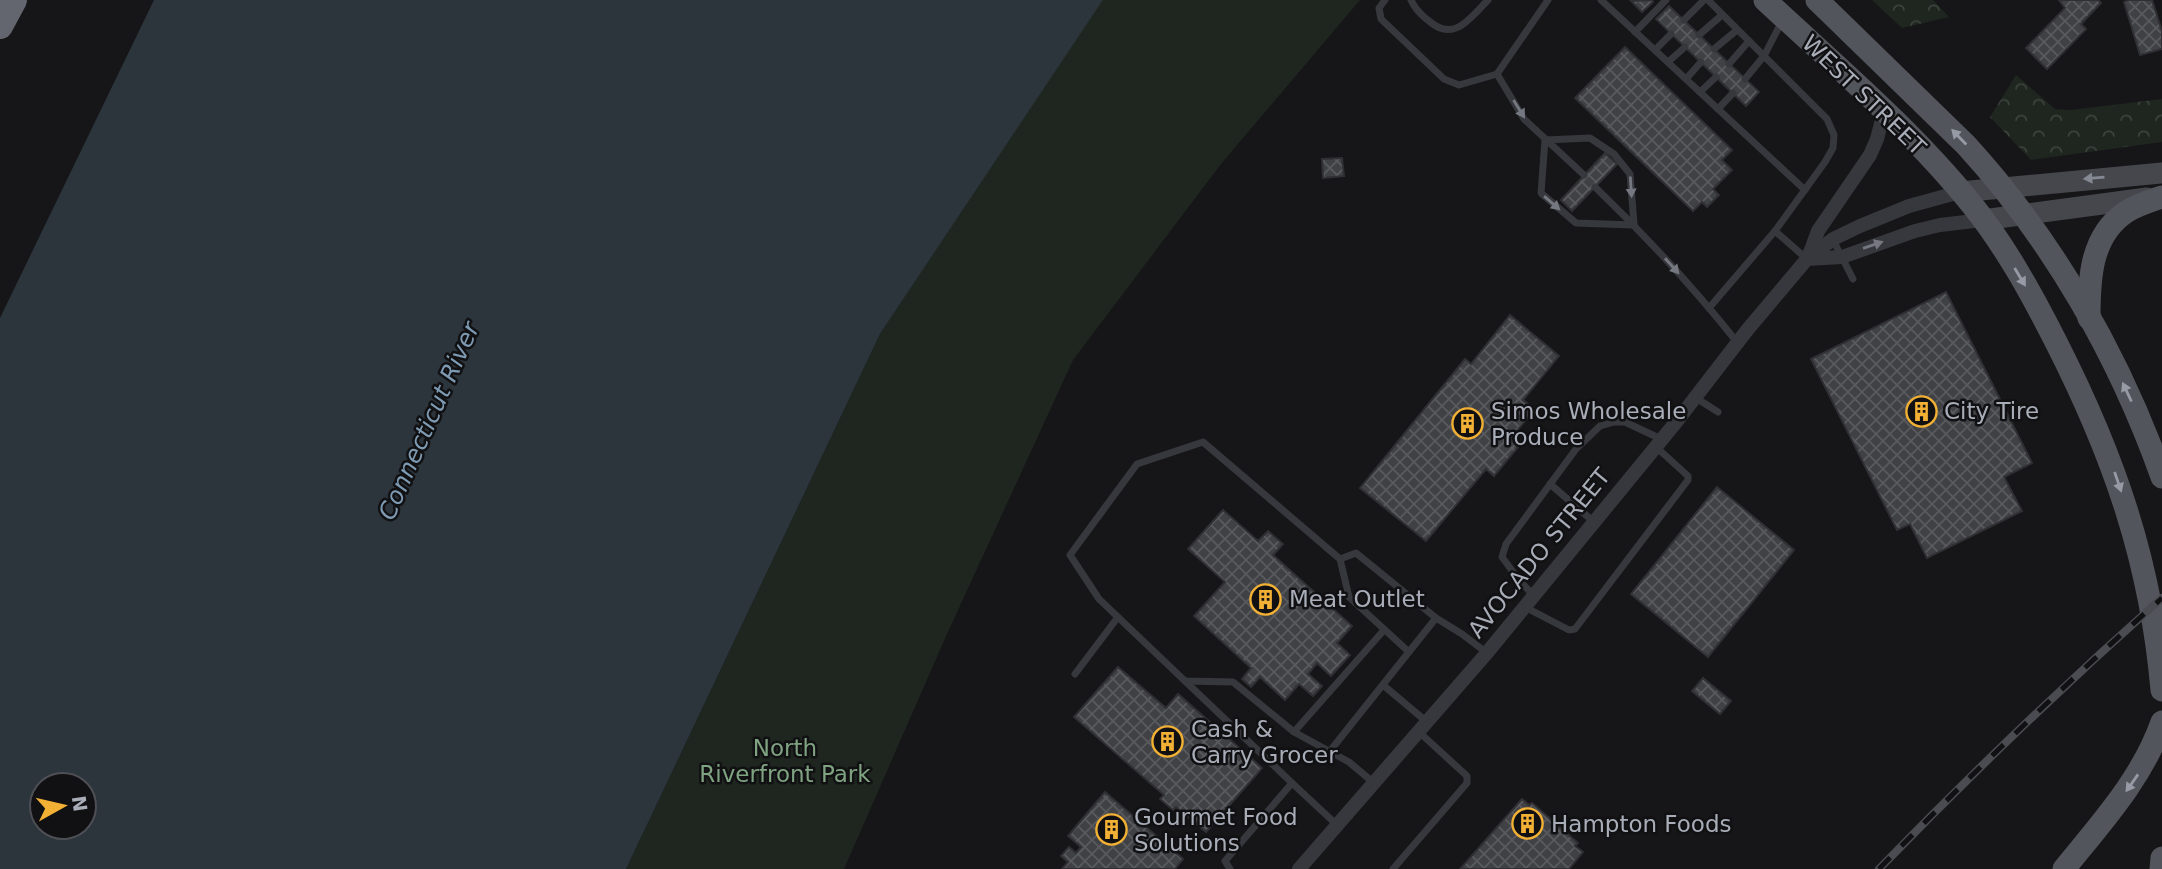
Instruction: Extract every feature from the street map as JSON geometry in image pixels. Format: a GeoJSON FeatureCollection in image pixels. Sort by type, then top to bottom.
{"type":"FeatureCollection","features":[{"type":"Feature","properties":{"kind":"highway"},"geometry":{"type":"LineString","coordinates":[[0,26],[14,0]]}},
{"type":"Feature","properties":{"kind":"main road","name":"WEST STREET"},"geometry":{"type":"LineString","coordinates":[[1765,0],[1884,112],[1960,192],[1983,220],[2045,319],[2087,405],[2115,473],[2144,569],[2162,690]]}},
{"type":"Feature","properties":{"kind":"main road","name":"WEST STREET"},"geometry":{"type":"LineString","coordinates":[[1817,0],[1925,103],[2004,188],[2090,318],[2146,432],[2162,477]]}},
{"type":"Feature","properties":{"kind":"main road"},"geometry":{"type":"LineString","coordinates":[[2090,318],[2089,282],[2092,265],[2103,238],[2125,213],[2162,197]]}},
{"type":"Feature","properties":{"kind":"main road"},"geometry":{"type":"LineString","coordinates":[[2064,869],[2132,783],[2148,758],[2162,722]]}},
{"type":"Feature","properties":{"kind":"main road"},"geometry":{"type":"LineString","coordinates":[[2161,869],[2162,858]]}},
{"type":"Feature","properties":{"kind":"street","name":"AVOCADO STREET"},"geometry":{"type":"LineString","coordinates":[[1807,259],[1818,231],[1870,155],[1884,112]]}},
{"type":"Feature","properties":{"kind":"street"},"geometry":{"type":"LineString","coordinates":[[1960,192],[2162,173]]}},
{"type":"Feature","properties":{"kind":"street","name":"AVOCADO STREET"},"geometry":{"type":"LineString","coordinates":[[1299,869],[1487,653],[1807,259],[1833,239],[1909,206],[1960,192]]}},
{"type":"Feature","properties":{"kind":"street"},"geometry":{"type":"LineString","coordinates":[[1807,259],[1842,257],[1940,225],[2162,197]]}},
{"type":"Feature","properties":{"kind":"lane"},"geometry":{"type":"LineString","coordinates":[[1385,0],[1379,8],[1381,19],[1444,79],[1459,85],[1497,74],[1548,0]]}},
{"type":"Feature","properties":{"kind":"lane"},"geometry":{"type":"LineString","coordinates":[[1411,0],[1419,13],[1439,30],[1448,31],[1456,30],[1488,0]]}},
{"type":"Feature","properties":{"kind":"lane"},"geometry":{"type":"LineString","coordinates":[[1601,0],[1805,190]]}},
{"type":"Feature","properties":{"kind":"lane"},"geometry":{"type":"LineString","coordinates":[[1635,32],[1666,0]]}},
{"type":"Feature","properties":{"kind":"lane"},"geometry":{"type":"LineString","coordinates":[[1684,20],[1706,0],[1827,119],[1834,135],[1833,148],[1805,190],[1775,231],[1709,308]]}},
{"type":"Feature","properties":{"kind":"lane"},"geometry":{"type":"LineString","coordinates":[[1699,35],[1722,15]]}},
{"type":"Feature","properties":{"kind":"lane"},"geometry":{"type":"LineString","coordinates":[[1745,79],[1764,56],[1784,18]]}},
{"type":"Feature","properties":{"kind":"lane"},"geometry":{"type":"LineString","coordinates":[[1714,49],[1737,30]]}},
{"type":"Feature","properties":{"kind":"lane"},"geometry":{"type":"LineString","coordinates":[[1655,50],[1671,34]]}},
{"type":"Feature","properties":{"kind":"lane"},"geometry":{"type":"LineString","coordinates":[[1729,64],[1749,41]]}},
{"type":"Feature","properties":{"kind":"lane"},"geometry":{"type":"LineString","coordinates":[[1668,62],[1685,47]]}},
{"type":"Feature","properties":{"kind":"lane"},"geometry":{"type":"LineString","coordinates":[[1686,79],[1701,62]]}},
{"type":"Feature","properties":{"kind":"lane"},"geometry":{"type":"LineString","coordinates":[[1497,74],[1524,119],[1584,175]]}},
{"type":"Feature","properties":{"kind":"lane"},"geometry":{"type":"LineString","coordinates":[[1700,92],[1716,77]]}},
{"type":"Feature","properties":{"kind":"lane"},"geometry":{"type":"LineString","coordinates":[[1718,109],[1733,93]]}},
{"type":"Feature","properties":{"kind":"lane"},"geometry":{"type":"LineString","coordinates":[[1545,140],[1590,138],[1614,154],[1630,174],[1634,225]]}},
{"type":"Feature","properties":{"kind":"lane"},"geometry":{"type":"LineString","coordinates":[[1545,140],[1541,193],[1576,223],[1634,225]]}},
{"type":"Feature","properties":{"kind":"lane"},"geometry":{"type":"LineString","coordinates":[[1595,187],[1634,225],[1737,343]]}},
{"type":"Feature","properties":{"kind":"lane"},"geometry":{"type":"LineString","coordinates":[[1775,231],[1807,259]]}},
{"type":"Feature","properties":{"kind":"lane"},"geometry":{"type":"LineString","coordinates":[[1833,239],[1853,279]]}},
{"type":"Feature","properties":{"kind":"lane"},"geometry":{"type":"LineString","coordinates":[[1696,398],[1718,412]]}},
{"type":"Feature","properties":{"kind":"lane"},"geometry":{"type":"LineString","coordinates":[[1625,422],[1659,443],[1688,476],[1688,480],[1575,629],[1569,630],[1529,601],[1519,580],[1502,557],[1506,544],[1576,449],[1600,426],[1625,422]]}},
{"type":"Feature","properties":{"kind":"lane"},"geometry":{"type":"LineString","coordinates":[[1337,825],[1099,598],[1070,555],[1137,464],[1203,442],[1340,559],[1349,597],[1409,652]]}},
{"type":"Feature","properties":{"kind":"lane"},"geometry":{"type":"LineString","coordinates":[[1550,484],[1594,522]]}},
{"type":"Feature","properties":{"kind":"lane"},"geometry":{"type":"LineString","coordinates":[[1340,559],[1356,553],[1436,618],[1487,653]]}},
{"type":"Feature","properties":{"kind":"lane"},"geometry":{"type":"LineString","coordinates":[[1074,674],[1118,617]]}},
{"type":"Feature","properties":{"kind":"lane"},"geometry":{"type":"LineString","coordinates":[[1330,751],[1436,618]]}},
{"type":"Feature","properties":{"kind":"lane"},"geometry":{"type":"LineString","coordinates":[[1294,732],[1384,630]]}},
{"type":"Feature","properties":{"kind":"lane"},"geometry":{"type":"LineString","coordinates":[[1185,681],[1233,682],[1294,732],[1349,762],[1374,783]]}},
{"type":"Feature","properties":{"kind":"lane"},"geometry":{"type":"LineString","coordinates":[[1383,685],[1467,776],[1468,783],[1393,869]]}},
{"type":"Feature","properties":{"kind":"lane"},"geometry":{"type":"LineString","coordinates":[[1230,869],[1225,861],[1292,783]]}},
{"type":"Feature","properties":{"kind":"green space","name":"North Riverfront Park"},"geometry":{"type":"Polygon","coordinates":[[[1103,0],[1360,0],[1221,164],[1073,360],[947,634],[844,869],[626,869],[880,334],[1103,0]]]}},
{"type":"Feature","properties":{"kind":"green space"},"geometry":{"type":"Polygon","coordinates":[[[1872,0],[1933,0],[1949,17],[1902,28],[1872,0]]]}},
{"type":"Feature","properties":{"kind":"green space"},"geometry":{"type":"Polygon","coordinates":[[[2016,75],[2055,109],[2071,110],[2162,99],[2162,142],[2031,160],[1990,117],[2016,75]]]}},
{"type":"Feature","properties":{"kind":"water","name":"Connecticut River"},"geometry":{"type":"Polygon","coordinates":[[[154,0],[1103,0],[880,334],[626,869],[0,869],[0,318],[154,0]]]}},
{"type":"Feature","properties":{"kind":"building"},"geometry":{"type":"Polygon","coordinates":[[[1652,0],[1642,12],[1631,1],[1652,0]]]}},
{"type":"Feature","properties":{"kind":"building"},"geometry":{"type":"Polygon","coordinates":[[[2059,0],[2098,0],[2101,3],[2081,24],[2086,29],[2047,69],[2026,48],[2065,8],[2059,0]]]}},
{"type":"Feature","properties":{"kind":"building"},"geometry":{"type":"Polygon","coordinates":[[[2152,0],[2162,31],[2162,49],[2140,55],[2124,2],[2152,0]]]}},
{"type":"Feature","properties":{"kind":"building"},"geometry":{"type":"Polygon","coordinates":[[[1669,6],[1759,92],[1746,106],[1656,19],[1669,6]]]}},
{"type":"Feature","properties":{"kind":"building"},"geometry":{"type":"Polygon","coordinates":[[[1625,47],[1732,150],[1722,160],[1732,170],[1713,189],[1719,195],[1707,207],[1702,202],[1693,211],[1575,98],[1625,47]]]}},
{"type":"Feature","properties":{"kind":"building"},"geometry":{"type":"Polygon","coordinates":[[[1605,153],[1617,164],[1572,211],[1561,200],[1605,153]]]}},
{"type":"Feature","properties":{"kind":"building"},"geometry":{"type":"Polygon","coordinates":[[[1342,158],[1344,176],[1323,178],[1322,159],[1342,158]]]}},
{"type":"Feature","properties":{"kind":"building","name":"City Tire"},"geometry":{"type":"Polygon","coordinates":[[[1946,292],[2032,463],[2004,477],[2022,511],[1927,558],[1910,524],[1897,530],[1811,359],[1946,292]]]}},
{"type":"Feature","properties":{"kind":"building","name":"Simos Wholesale Produce"},"geometry":{"type":"Polygon","coordinates":[[[1510,315],[1559,356],[1523,400],[1535,409],[1510,439],[1519,446],[1494,476],[1486,469],[1426,541],[1360,488],[1465,359],[1471,364],[1510,315]]]}},
{"type":"Feature","properties":{"kind":"building"},"geometry":{"type":"Polygon","coordinates":[[[1717,487],[1794,550],[1708,657],[1631,594],[1717,487]]]}},
{"type":"Feature","properties":{"kind":"building","name":"Meat Outlet"},"geometry":{"type":"Polygon","coordinates":[[[1223,510],[1258,541],[1268,531],[1283,544],[1273,555],[1352,626],[1337,643],[1350,655],[1331,676],[1317,663],[1308,674],[1322,686],[1313,696],[1299,684],[1285,700],[1260,677],[1251,687],[1242,679],[1251,668],[1194,616],[1225,582],[1188,549],[1223,510]]]}},
{"type":"Feature","properties":{"kind":"building","name":"Cash & Carry Grocer"},"geometry":{"type":"Polygon","coordinates":[[[1118,667],[1166,708],[1178,694],[1262,768],[1206,832],[1176,807],[1173,810],[1160,799],[1164,795],[1074,717],[1118,667]]]}},
{"type":"Feature","properties":{"kind":"building"},"geometry":{"type":"Polygon","coordinates":[[[1703,678],[1731,701],[1720,714],[1692,691],[1703,678]]]}},
{"type":"Feature","properties":{"kind":"building","name":"Gourmet Food Solutions"},"geometry":{"type":"Polygon","coordinates":[[[1105,792],[1183,859],[1175,869],[1062,869],[1068,862],[1061,856],[1069,847],[1076,853],[1081,847],[1068,836],[1105,792]]]}},
{"type":"Feature","properties":{"kind":"building","name":"Hampton Foods"},"geometry":{"type":"Polygon","coordinates":[[[1522,799],[1529,805],[1532,803],[1578,843],[1575,846],[1583,852],[1569,869],[1460,869],[1522,799]]]}},
{"type":"Feature","properties":{"kind":"railway"},"geometry":{"type":"LineString","coordinates":[[1879,869],[2018,731],[2162,598]]}},
{"type":"Feature","properties":{"kind":"place","name":"City Tire"},"geometry":{"type":"Point","coordinates":[1921,411]}},
{"type":"Feature","properties":{"kind":"place","name":"Simos Wholesale Produce"},"geometry":{"type":"Point","coordinates":[1468,424]}},
{"type":"Feature","properties":{"kind":"place","name":"Meat Outlet"},"geometry":{"type":"Point","coordinates":[1266,599]}},
{"type":"Feature","properties":{"kind":"place","name":"Cash & Carry Grocer"},"geometry":{"type":"Point","coordinates":[1168,742]}},
{"type":"Feature","properties":{"kind":"place","name":"Hampton Foods"},"geometry":{"type":"Point","coordinates":[1528,824]}},
{"type":"Feature","properties":{"kind":"place","name":"Gourmet Food Solutions"},"geometry":{"type":"Point","coordinates":[1111,830]}}]}
